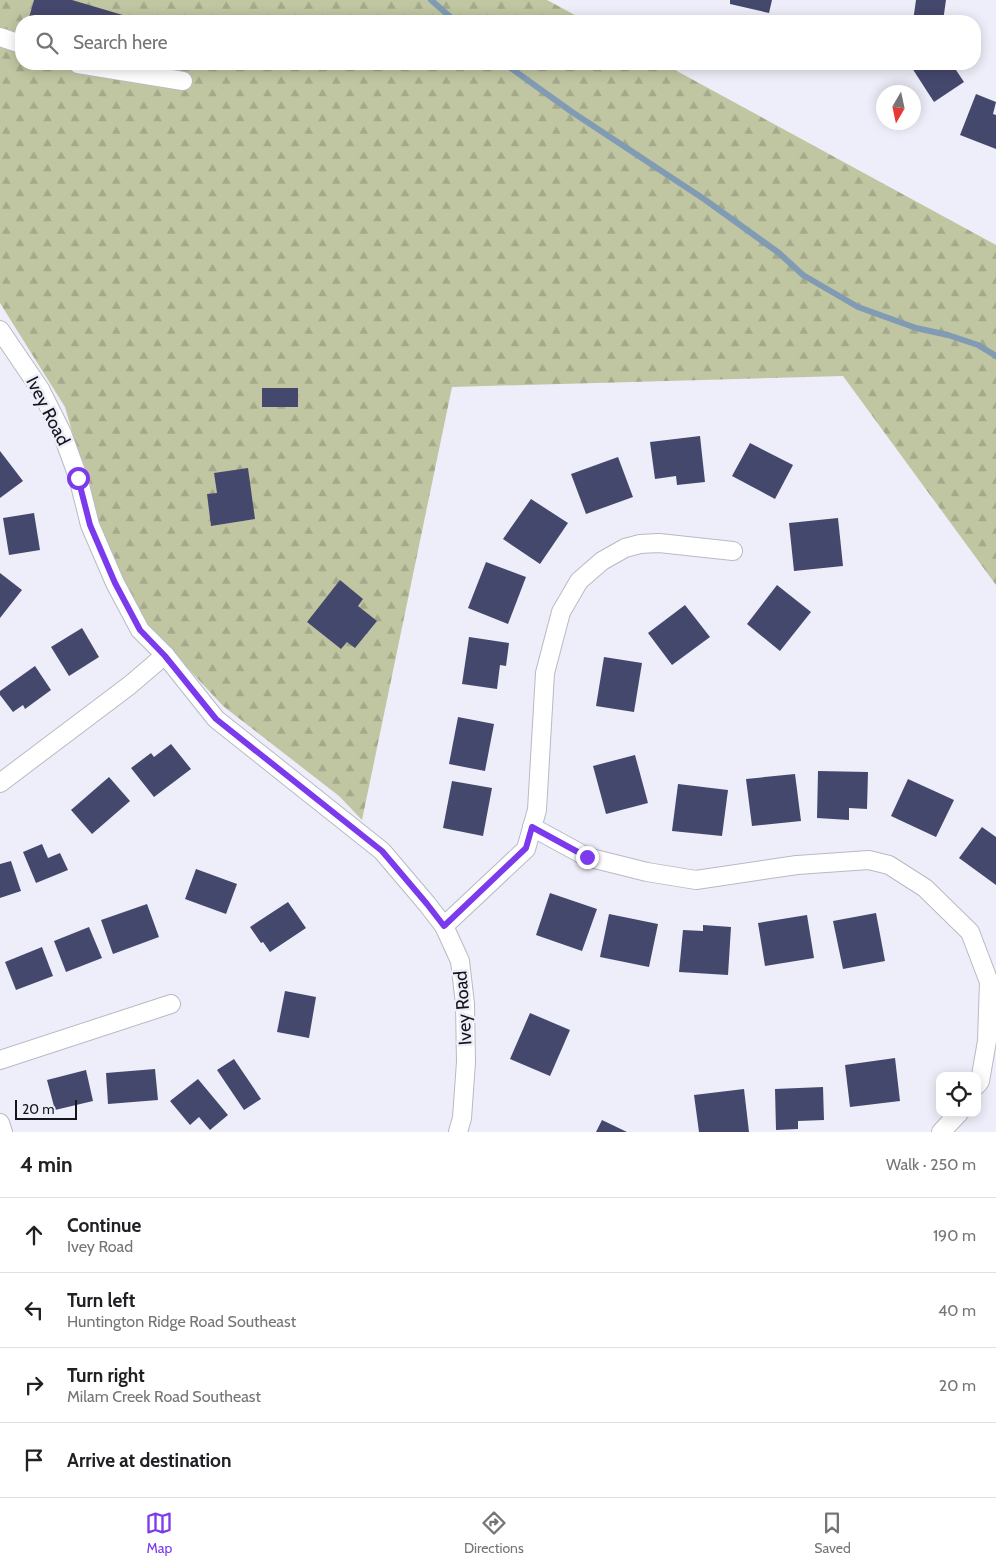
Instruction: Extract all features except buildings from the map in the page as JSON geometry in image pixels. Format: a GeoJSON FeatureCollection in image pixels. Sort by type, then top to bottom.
{"type":"FeatureCollection","features":[{"type":"Feature","properties":{"kind":"street"},"geometry":{"type":"LineString","coordinates":[[0,37],[15,42]]}},
{"type":"Feature","properties":{"kind":"street"},"geometry":{"type":"LineString","coordinates":[[115,70],[183,81]]}},
{"type":"Feature","properties":{"kind":"street","name":"Ivey Road"},"geometry":{"type":"LineString","coordinates":[[0,330],[40,389],[62,432],[78,478],[90,525],[115,583],[140,630],[165,656],[216,719],[382,851],[444,926],[460,962],[464,1004],[466,1062],[462,1118],[458,1132]]}},
{"type":"Feature","properties":{"kind":"street"},"geometry":{"type":"LineString","coordinates":[[444,926],[526,848],[537,810],[545,673],[561,612],[579,580],[602,560],[626,548],[640,544],[659,543],[733,551]]}},
{"type":"Feature","properties":{"kind":"street"},"geometry":{"type":"LineString","coordinates":[[0,783],[130,685],[165,656]]}},
{"type":"Feature","properties":{"kind":"street"},"geometry":{"type":"LineString","coordinates":[[532,827],[587,857],[647,872],[696,880],[797,865],[869,860],[889,865],[925,888],[970,932],[989,982],[987,1042],[981,1075]]}},
{"type":"Feature","properties":{"kind":"street"},"geometry":{"type":"LineString","coordinates":[[0,1060],[171,1004]]}},
{"type":"Feature","properties":{"kind":"street"},"geometry":{"type":"LineString","coordinates":[[941,1132],[955,1117]]}},
{"type":"Feature","properties":{"kind":"street"},"geometry":{"type":"LineString","coordinates":[[0,1123],[2,1132]]}},
{"type":"Feature","properties":{"kind":"green space"},"geometry":{"type":"Polygon","coordinates":[[[0,0],[547,0],[575,15],[15,15],[15,70],[675,70],[996,245],[996,585],[843,376],[452,387],[362,820],[339,796],[223,706],[119,594],[65,407],[0,303],[0,0]]]}},
{"type":"Feature","properties":{"kind":"waterway"},"geometry":{"type":"LineString","coordinates":[[431,0],[448,15]]}},
{"type":"Feature","properties":{"kind":"waterway"},"geometry":{"type":"LineString","coordinates":[[513,70],[572,112],[704,199],[779,253],[803,275],[858,307],[916,328],[948,335],[978,345],[996,356]]}},
{"type":"Feature","properties":{"kind":"route"},"geometry":{"type":"LineString","coordinates":[[78,478],[90,525],[115,583],[140,630],[165,656],[216,719],[382,851],[444,926],[526,848],[532,827],[587,857]]}}]}
